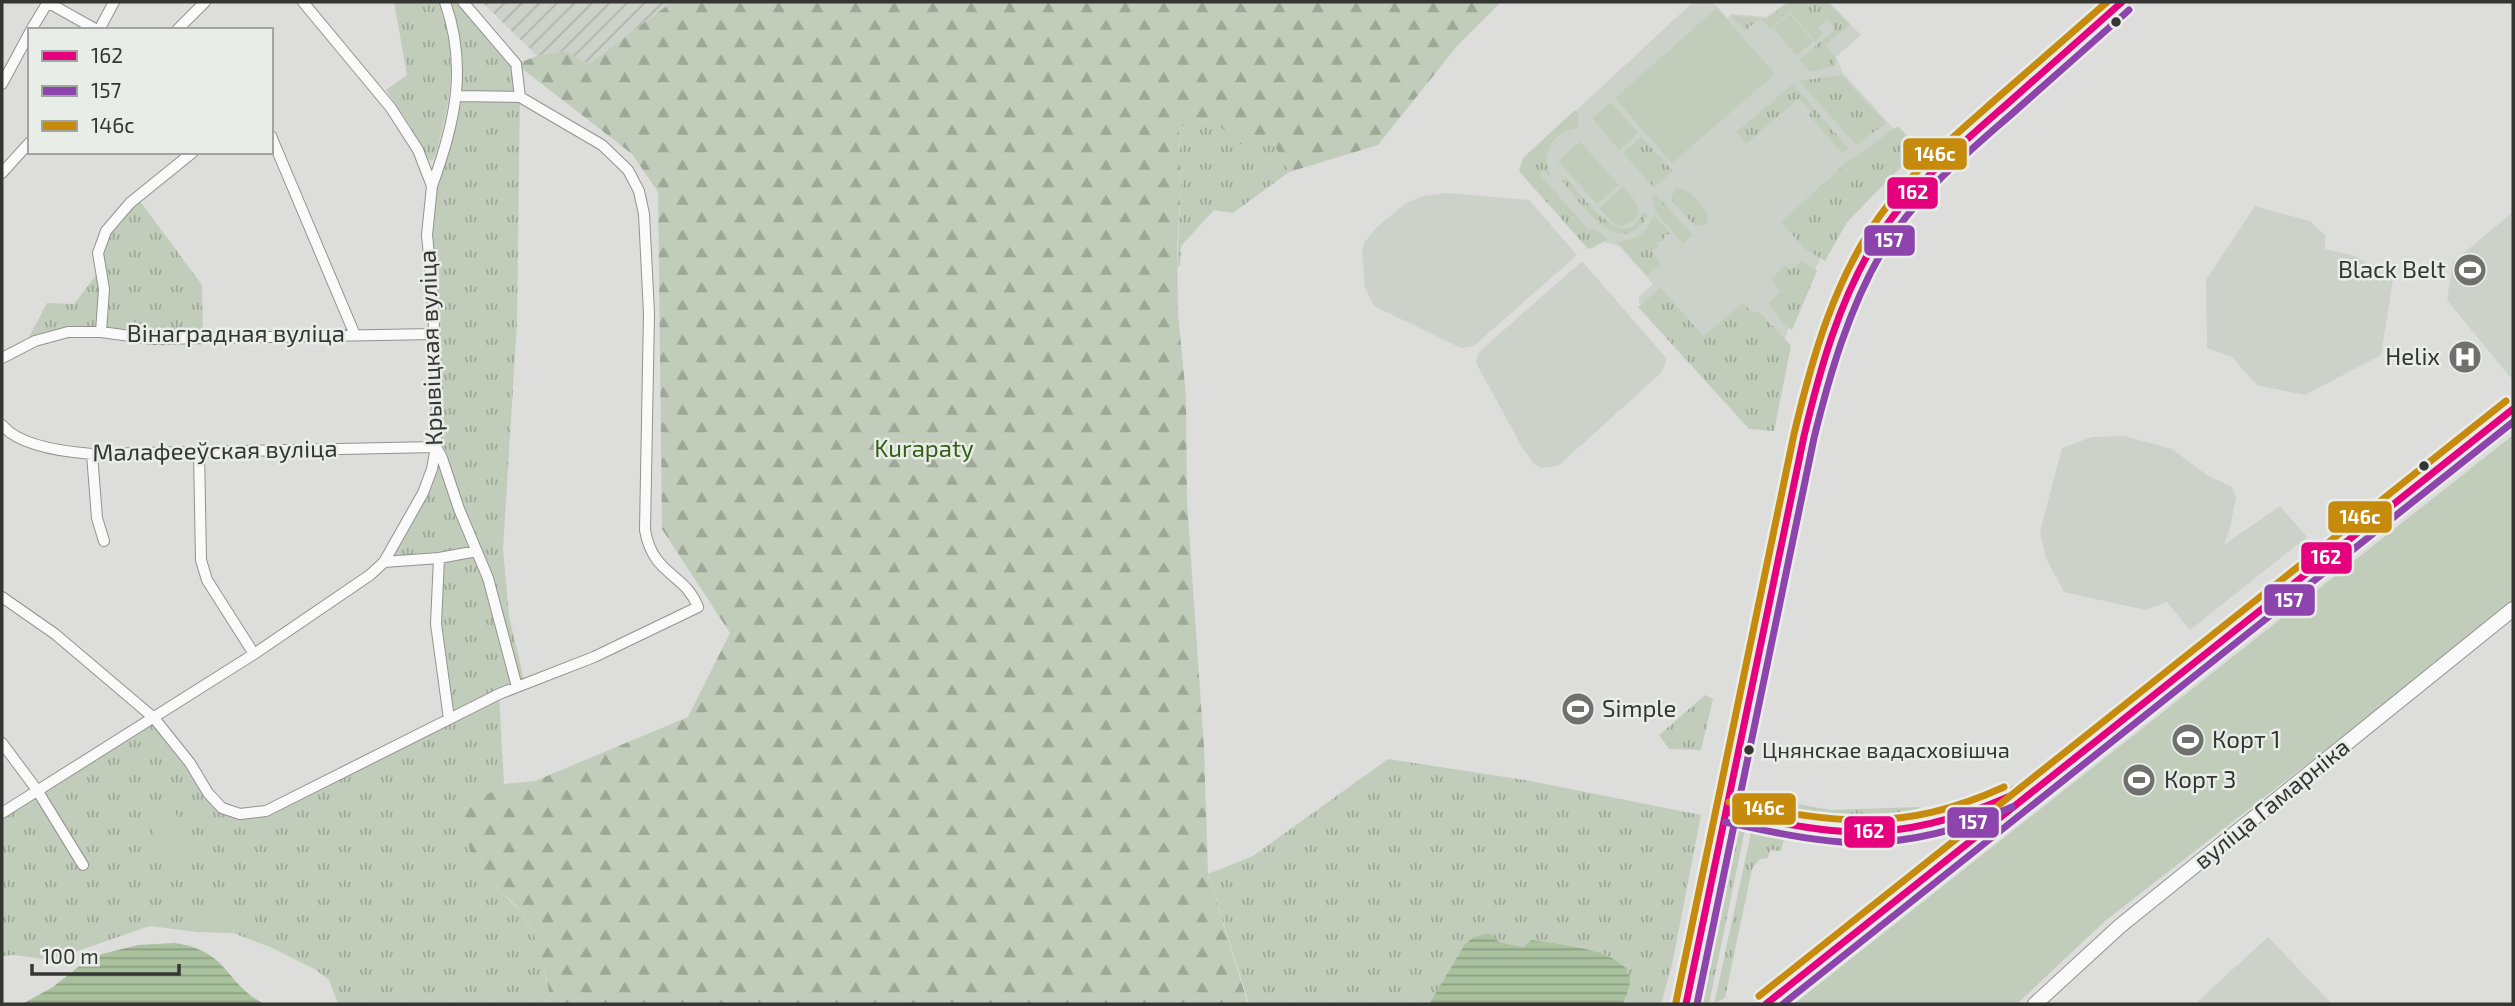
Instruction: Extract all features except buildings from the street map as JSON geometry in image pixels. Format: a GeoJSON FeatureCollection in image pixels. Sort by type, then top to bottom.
{"type":"FeatureCollection","features":[{"type":"Feature","properties":{"kind":"main road"},"geometry":{"type":"LineString","coordinates":[[1686,1004],[1818,376],[1843,306],[1860,270],[1897,212],[1941,163],[2122,2]]}},
{"type":"Feature","properties":{"kind":"main road"},"geometry":{"type":"LineString","coordinates":[[1766,1004],[2513,410]]}},
{"type":"Feature","properties":{"kind":"main road","name":"вуліца Гамарніка"},"geometry":{"type":"LineString","coordinates":[[2035,1004],[2120,926],[2513,609]]}},
{"type":"Feature","properties":{"kind":"main road"},"geometry":{"type":"LineString","coordinates":[[1727,812],[1816,828],[1856,832],[1887,829],[1937,822],[1969,813],[1999,801],[2064,767]]}},
{"type":"Feature","properties":{"kind":"street"},"geometry":{"type":"LineString","coordinates":[[32,28],[48,2],[94,28]]}},
{"type":"Feature","properties":{"kind":"street"},"geometry":{"type":"LineString","coordinates":[[99,28],[114,2]]}},
{"type":"Feature","properties":{"kind":"street","name":"Крывіцкая вуліца"},"geometry":{"type":"LineString","coordinates":[[2,813],[254,654],[351,589],[384,562],[424,493],[436,447],[437,392],[427,235],[432,186],[418,150],[391,107],[303,2]]}},
{"type":"Feature","properties":{"kind":"street"},"geometry":{"type":"LineString","coordinates":[[432,186],[457,96],[457,62],[445,2]]}},
{"type":"Feature","properties":{"kind":"street"},"geometry":{"type":"LineString","coordinates":[[463,2],[516,64],[520,97]]}},
{"type":"Feature","properties":{"kind":"street"},"geometry":{"type":"LineString","coordinates":[[179,28],[200,3]]}},
{"type":"Feature","properties":{"kind":"street"},"geometry":{"type":"LineString","coordinates":[[2,84],[28,35]]}},
{"type":"Feature","properties":{"kind":"street"},"geometry":{"type":"LineString","coordinates":[[2,597],[55,634],[154,718],[190,763],[214,801],[222,808],[240,814],[266,811],[449,719],[517,687],[594,657],[698,607],[685,586],[655,559],[650,551],[645,530],[649,313],[644,214],[639,191],[628,170],[602,145],[520,97],[457,96]]}},
{"type":"Feature","properties":{"kind":"street"},"geometry":{"type":"LineString","coordinates":[[273,141],[355,335]]}},
{"type":"Feature","properties":{"kind":"street"},"geometry":{"type":"LineString","coordinates":[[2,173],[28,144]]}},
{"type":"Feature","properties":{"kind":"street"},"geometry":{"type":"LineString","coordinates":[[101,332],[104,289],[98,253],[106,231],[137,197],[191,154]]}},
{"type":"Feature","properties":{"kind":"street","name":"Вінаградная вуліца"},"geometry":{"type":"LineString","coordinates":[[2,358],[55,334],[101,332],[152,339],[434,334]]}},
{"type":"Feature","properties":{"kind":"street","name":"Малафееўская вуліца"},"geometry":{"type":"LineString","coordinates":[[2,425],[10,433],[29,441],[65,451],[92,454],[436,447]]}},
{"type":"Feature","properties":{"kind":"street"},"geometry":{"type":"LineString","coordinates":[[436,447],[491,586],[517,687]]}},
{"type":"Feature","properties":{"kind":"street"},"geometry":{"type":"LineString","coordinates":[[199,451],[201,560],[207,580],[254,654]]}},
{"type":"Feature","properties":{"kind":"street"},"geometry":{"type":"LineString","coordinates":[[92,454],[97,518],[104,541]]}},
{"type":"Feature","properties":{"kind":"street"},"geometry":{"type":"LineString","coordinates":[[384,562],[439,558],[477,551]]}},
{"type":"Feature","properties":{"kind":"street"},"geometry":{"type":"LineString","coordinates":[[439,558],[436,624],[449,719]]}},
{"type":"Feature","properties":{"kind":"street"},"geometry":{"type":"LineString","coordinates":[[2,743],[37,790],[83,865]]}},
{"type":"Feature","properties":{"kind":"shaded area"},"geometry":{"type":"Polygon","coordinates":[[[482,2],[672,2],[589,64],[565,51],[537,56],[482,2]]]}},
{"type":"Feature","properties":{"kind":"shaded area"},"geometry":{"type":"Polygon","coordinates":[[[1693,2],[1713,2],[1727,18],[1731,14],[1766,17],[1787,2],[1829,2],[1861,35],[1836,57],[1843,73],[1902,138],[1835,230],[1804,291],[1786,335],[1768,430],[1751,427],[1639,303],[1639,297],[1653,284],[1619,246],[1604,242],[1591,249],[1524,175],[1524,159],[1693,2]]]}},
{"type":"Feature","properties":{"kind":"shaded area"},"geometry":{"type":"Polygon","coordinates":[[[1447,193],[1529,200],[1577,255],[1474,346],[1461,348],[1374,306],[1365,288],[1362,253],[1364,243],[1375,229],[1406,203],[1424,196],[1447,193]]]}},
{"type":"Feature","properties":{"kind":"shaded area"},"geometry":{"type":"Polygon","coordinates":[[[2255,206],[2310,221],[2325,235],[2325,249],[2355,256],[2393,280],[2381,355],[2305,395],[2257,385],[2232,357],[2207,348],[2206,280],[2255,206]]]}},
{"type":"Feature","properties":{"kind":"shaded area"},"geometry":{"type":"Polygon","coordinates":[[[2513,212],[2511,378],[2447,300],[2453,262],[2513,212]]]}},
{"type":"Feature","properties":{"kind":"shaded area"},"geometry":{"type":"Polygon","coordinates":[[[1582,261],[1666,358],[1665,365],[1661,373],[1558,466],[1541,468],[1534,464],[1522,447],[1476,363],[1479,352],[1582,261]]]}},
{"type":"Feature","properties":{"kind":"shaded area"},"geometry":{"type":"Polygon","coordinates":[[[2124,436],[2172,449],[2208,476],[2231,486],[2236,497],[2224,545],[2280,506],[2307,537],[2190,630],[2167,602],[2146,610],[2064,592],[2046,558],[2040,532],[2062,448],[2092,437],[2124,436]]]}},
{"type":"Feature","properties":{"kind":"shaded area"},"geometry":{"type":"Polygon","coordinates":[[[1491,934],[1499,942],[1523,947],[1532,940],[1588,950],[1616,960],[1626,968],[1630,978],[1623,1004],[1429,1004],[1465,944],[1474,937],[1491,934]]]}},
{"type":"Feature","properties":{"kind":"shaded area"},"geometry":{"type":"Polygon","coordinates":[[[2268,937],[2332,1004],[2195,1004],[2268,937]]]}},
{"type":"Feature","properties":{"kind":"shaded area"},"geometry":{"type":"Polygon","coordinates":[[[175,943],[207,953],[242,988],[265,1004],[22,1004],[53,987],[82,964],[102,954],[138,945],[175,943]]]}},
{"type":"Feature","properties":{"kind":"green space"},"geometry":{"type":"Polygon","coordinates":[[[394,2],[440,2],[444,13],[451,67],[449,95],[444,123],[432,161],[425,157],[411,127],[386,90],[407,75],[394,2]]]}},
{"type":"Feature","properties":{"kind":"green space"},"geometry":{"type":"Polygon","coordinates":[[[445,2],[463,2],[516,64],[520,97],[517,323],[503,549],[509,616],[525,684],[499,695],[504,784],[459,812],[488,879],[521,912],[534,934],[542,956],[551,1004],[338,1004],[329,980],[316,970],[270,947],[233,933],[150,926],[63,956],[44,959],[2,956],[2,813],[154,718],[214,801],[249,814],[449,719],[436,624],[439,559],[384,562],[423,493],[436,447],[427,219],[457,96],[445,2]]]}},
{"type":"Feature","properties":{"kind":"green space","name":"Kurapaty"},"geometry":{"type":"Polygon","coordinates":[[[672,2],[1501,2],[1457,46],[1378,145],[1289,172],[1268,133],[1238,145],[1213,118],[1179,127],[1181,185],[1177,247],[1178,314],[1186,396],[1187,502],[1204,747],[1208,874],[1248,1004],[551,1004],[533,932],[515,905],[479,868],[469,848],[459,812],[504,784],[535,781],[688,717],[730,633],[662,529],[658,192],[632,154],[516,64],[537,56],[565,51],[589,64],[672,2]]]}},
{"type":"Feature","properties":{"kind":"green space"},"geometry":{"type":"Polygon","coordinates":[[[1789,2],[1828,2],[1850,25],[1825,45],[1835,57],[1835,66],[1810,72],[1799,60],[1835,29],[1828,19],[1818,27],[1823,34],[1815,41],[1790,12],[1770,29],[1762,20],[1758,20],[1745,31],[1731,16],[1767,19],[1789,2]]]}},
{"type":"Feature","properties":{"kind":"green space"},"geometry":{"type":"Polygon","coordinates":[[[1717,8],[1775,74],[1672,163],[1615,98],[1717,8]]]}},
{"type":"Feature","properties":{"kind":"green space"},"geometry":{"type":"Polygon","coordinates":[[[1790,14],[1813,41],[1797,56],[1773,28],[1790,14]]]}},
{"type":"Feature","properties":{"kind":"green space"},"geometry":{"type":"Polygon","coordinates":[[[1841,75],[1886,123],[1856,145],[1799,81],[1841,75]]]}},
{"type":"Feature","properties":{"kind":"green space"},"geometry":{"type":"Polygon","coordinates":[[[1793,84],[1849,149],[1843,154],[1809,115],[1811,112],[1799,98],[1746,144],[1736,132],[1793,84]]]}},
{"type":"Feature","properties":{"kind":"green space"},"geometry":{"type":"Polygon","coordinates":[[[1611,102],[1638,133],[1619,150],[1592,118],[1611,102]]]}},
{"type":"Feature","properties":{"kind":"green space"},"geometry":{"type":"Polygon","coordinates":[[[1575,110],[1578,113],[1578,128],[1561,134],[1547,153],[1548,170],[1552,179],[1544,171],[1540,175],[1589,230],[1593,228],[1608,239],[1588,249],[1519,171],[1523,158],[1575,110]]]}},
{"type":"Feature","properties":{"kind":"green space"},"geometry":{"type":"Polygon","coordinates":[[[1213,118],[1268,132],[1289,172],[1233,213],[1214,210],[1181,246],[1180,265],[1177,268],[1181,185],[1179,127],[1213,118]]]}},
{"type":"Feature","properties":{"kind":"green space"},"geometry":{"type":"Polygon","coordinates":[[[1898,126],[1919,149],[1847,222],[1825,261],[1805,249],[1781,222],[1846,163],[1898,126]]]}},
{"type":"Feature","properties":{"kind":"green space"},"geometry":{"type":"Polygon","coordinates":[[[1641,137],[1673,171],[1654,188],[1623,153],[1641,137]]]}},
{"type":"Feature","properties":{"kind":"green space"},"geometry":{"type":"Polygon","coordinates":[[[1580,142],[1619,185],[1597,204],[1558,161],[1580,142]]]}},
{"type":"Feature","properties":{"kind":"green space"},"geometry":{"type":"Polygon","coordinates":[[[1566,178],[1592,208],[1615,226],[1625,229],[1635,225],[1642,213],[1647,214],[1644,222],[1634,231],[1624,234],[1613,232],[1584,208],[1562,181],[1566,178]]]}},
{"type":"Feature","properties":{"kind":"green space"},"geometry":{"type":"Polygon","coordinates":[[[1623,187],[1636,202],[1637,216],[1634,221],[1620,226],[1599,208],[1623,187]]]}},
{"type":"Feature","properties":{"kind":"green space"},"geometry":{"type":"Polygon","coordinates":[[[1676,188],[1686,191],[1701,204],[1708,220],[1705,225],[1695,226],[1673,202],[1671,195],[1676,188]]]}},
{"type":"Feature","properties":{"kind":"green space"},"geometry":{"type":"Polygon","coordinates":[[[1656,195],[1693,235],[1683,244],[1655,211],[1652,196],[1656,195]]]}},
{"type":"Feature","properties":{"kind":"green space"},"geometry":{"type":"Polygon","coordinates":[[[137,197],[202,285],[203,338],[68,332],[23,348],[47,303],[74,304],[100,270],[101,243],[137,197]]]}},
{"type":"Feature","properties":{"kind":"green space"},"geometry":{"type":"Polygon","coordinates":[[[1654,215],[1672,235],[1667,234],[1662,241],[1657,242],[1658,247],[1652,252],[1661,264],[1647,275],[1617,242],[1640,235],[1654,215]]]}},
{"type":"Feature","properties":{"kind":"green space"},"geometry":{"type":"Polygon","coordinates":[[[1801,261],[1817,271],[1792,330],[1768,304],[1781,291],[1771,280],[1785,265],[1791,270],[1801,261]]]}},
{"type":"Feature","properties":{"kind":"green space"},"geometry":{"type":"Polygon","coordinates":[[[1661,288],[1703,336],[1743,303],[1750,310],[1761,314],[1791,346],[1774,431],[1749,429],[1638,307],[1661,288]]]}},
{"type":"Feature","properties":{"kind":"green space"},"geometry":{"type":"Polygon","coordinates":[[[2513,435],[2513,604],[2105,921],[2017,1004],[1794,1004],[2513,435]]]}},
{"type":"Feature","properties":{"kind":"green space"},"geometry":{"type":"Polygon","coordinates":[[[1705,695],[1713,699],[1701,750],[1669,749],[1659,735],[1705,695]]]}},
{"type":"Feature","properties":{"kind":"green space"},"geometry":{"type":"Polygon","coordinates":[[[1388,759],[1525,780],[1701,815],[1672,965],[1661,1004],[1623,1004],[1630,978],[1626,968],[1604,954],[1533,940],[1523,947],[1499,942],[1491,934],[1474,937],[1465,944],[1429,1004],[1249,1004],[1208,874],[1253,856],[1388,759]]]}},
{"type":"Feature","properties":{"kind":"green space"},"geometry":{"type":"Polygon","coordinates":[[[166,797],[195,846],[170,860],[142,811],[166,797]]]}},
{"type":"Feature","properties":{"kind":"green space"},"geometry":{"type":"Polygon","coordinates":[[[1759,797],[1831,810],[1919,807],[1919,817],[1835,821],[1788,818],[1757,806],[1759,797]]]}},
{"type":"Feature","properties":{"kind":"green space"},"geometry":{"type":"Polygon","coordinates":[[[1746,825],[1709,1004],[1697,1004],[1732,835],[1738,828],[1746,825]]]}},
{"type":"Feature","properties":{"kind":"green space"},"geometry":{"type":"Polygon","coordinates":[[[1751,833],[1784,839],[1781,851],[1770,850],[1768,858],[1760,859],[1752,869],[1725,998],[1714,1004],[1751,833]]]}},
{"type":"Feature","properties":{"kind":"green space"},"geometry":{"type":"Polygon","coordinates":[[[219,898],[228,902],[232,911],[228,920],[219,924],[210,920],[206,911],[210,902],[219,898]]]}},
{"type":"Feature","properties":{"kind":"transit line","name":"146с"},"geometry":{"type":"LineString","coordinates":[[1676,1002],[1794,434],[1817,349],[1837,294],[1863,242],[1905,185],[1949,141],[2107,2]]}},
{"type":"Feature","properties":{"kind":"transit line","name":"162"},"geometry":{"type":"LineString","coordinates":[[1686,1004],[1804,436],[1824,361],[1851,288],[1888,222],[1936,168],[2122,2]]}},
{"type":"Feature","properties":{"kind":"transit line","name":"157"},"geometry":{"type":"LineString","coordinates":[[1697,1004],[1814,438],[1850,318],[1883,250],[1926,193],[2129,10]]}},
{"type":"Feature","properties":{"kind":"transit line","name":"146с"},"geometry":{"type":"LineString","coordinates":[[1759,996],[2506,401]]}},
{"type":"Feature","properties":{"kind":"transit line","name":"162"},"geometry":{"type":"LineString","coordinates":[[1766,1004],[2513,409]]}},
{"type":"Feature","properties":{"kind":"transit line","name":"157"},"geometry":{"type":"LineString","coordinates":[[1783,1004],[2513,422]]}},
{"type":"Feature","properties":{"kind":"transit line","name":"146с"},"geometry":{"type":"LineString","coordinates":[[1729,802],[1802,815],[1868,820],[1932,812],[2004,787]]}},
{"type":"Feature","properties":{"kind":"transit line","name":"162"},"geometry":{"type":"LineString","coordinates":[[1727,812],[1823,830],[1875,832],[1934,823],[2008,797]]}},
{"type":"Feature","properties":{"kind":"transit line","name":"157"},"geometry":{"type":"LineString","coordinates":[[1725,822],[1826,841],[1885,842],[1950,830],[2012,807]]}},
{"type":"Feature","properties":{"kind":"place","name":"Black Belt"},"geometry":{"type":"Point","coordinates":[2470,270]}},
{"type":"Feature","properties":{"kind":"place","name":"Helix"},"geometry":{"type":"Point","coordinates":[2465,357]}},
{"type":"Feature","properties":{"kind":"place","name":"Simple"},"geometry":{"type":"Point","coordinates":[1578,709]}},
{"type":"Feature","properties":{"kind":"place","name":"Корт 1"},"geometry":{"type":"Point","coordinates":[2188,740]}},
{"type":"Feature","properties":{"kind":"place","name":"Цнянскае вадасховішча"},"geometry":{"type":"Point","coordinates":[1749,750]}},
{"type":"Feature","properties":{"kind":"place","name":"Корт 3"},"geometry":{"type":"Point","coordinates":[2139,780]}}]}
